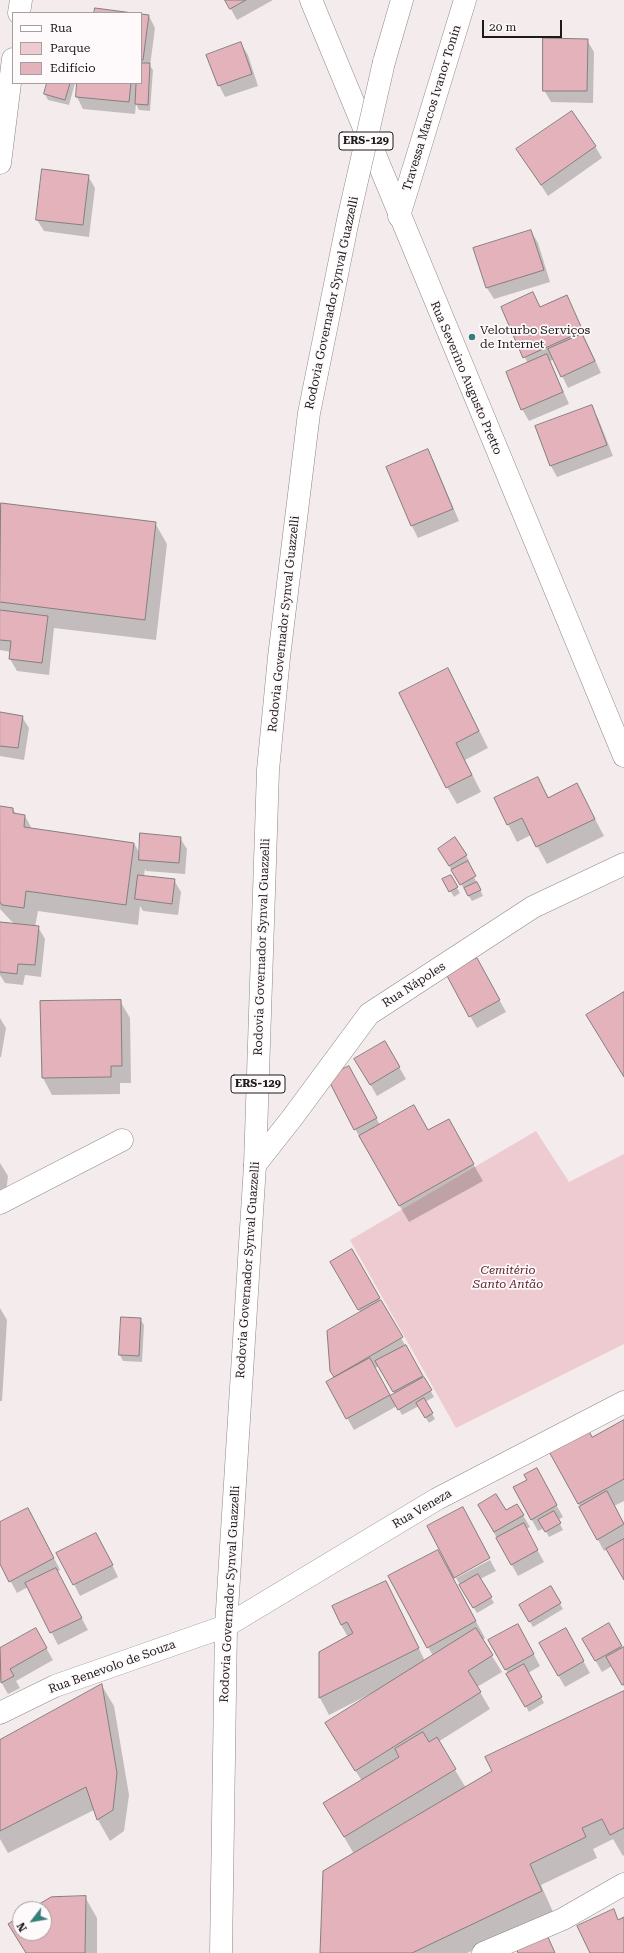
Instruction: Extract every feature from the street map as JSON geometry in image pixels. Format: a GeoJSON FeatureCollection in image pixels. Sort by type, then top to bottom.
{"type":"FeatureCollection","features":[{"type":"Feature","properties":{"kind":"street"},"geometry":{"type":"LineString","coordinates":[[19,12],[21,0]]}},
{"type":"Feature","properties":{"kind":"street","name":"Rua Severino Augusto Pretto"},"geometry":{"type":"LineString","coordinates":[[311,0],[399,216],[624,756]]}},
{"type":"Feature","properties":{"kind":"street","name":"Rodovia Governador Synval Guazzelli"},"geometry":{"type":"LineString","coordinates":[[222,1953],[226,1626],[255,1165],[268,770],[280,650],[309,413],[348,220],[384,62],[402,0]]}},
{"type":"Feature","properties":{"kind":"street","name":"Travessa Marcos Ivanor Tonin"},"geometry":{"type":"LineString","coordinates":[[399,216],[465,0]]}},
{"type":"Feature","properties":{"kind":"street"},"geometry":{"type":"LineString","coordinates":[[0,163],[3,116],[12,65]]}},
{"type":"Feature","properties":{"kind":"street","name":"Rua Nápoles"},"geometry":{"type":"LineString","coordinates":[[255,1165],[292,1118],[369,1014],[533,907],[624,864]]}},
{"type":"Feature","properties":{"kind":"street"},"geometry":{"type":"LineString","coordinates":[[0,1203],[122,1140]]}},
{"type":"Feature","properties":{"kind":"street","name":"Rua Veneza"},"geometry":{"type":"LineString","coordinates":[[226,1626],[437,1499],[624,1402]]}},
{"type":"Feature","properties":{"kind":"street","name":"Rua Benevolo de Souza"},"geometry":{"type":"LineString","coordinates":[[0,1713],[55,1686],[226,1626]]}},
{"type":"Feature","properties":{"kind":"street"},"geometry":{"type":"LineString","coordinates":[[483,1953],[563,1918],[624,1884]]}},
{"type":"Feature","properties":{"kind":"green space","name":"Cemitério Santo Antão"},"geometry":{"type":"Polygon","coordinates":[[[536,1131],[569,1182],[624,1154],[624,1344],[456,1428],[350,1240],[536,1131]]]}},
{"type":"Feature","properties":{"kind":"building"},"geometry":{"type":"Polygon","coordinates":[[[225,0],[246,0],[230,9],[225,0]]]}},
{"type":"Feature","properties":{"kind":"building"},"geometry":{"type":"Polygon","coordinates":[[[95,8],[125,12],[94,12],[95,8]]]}},
{"type":"Feature","properties":{"kind":"building"},"geometry":{"type":"Polygon","coordinates":[[[142,14],[149,15],[142,60],[142,14]]]}},
{"type":"Feature","properties":{"kind":"building"},"geometry":{"type":"Polygon","coordinates":[[[543,38],[588,39],[587,91],[543,91],[543,38]]]}},
{"type":"Feature","properties":{"kind":"building"},"geometry":{"type":"Polygon","coordinates":[[[241,42],[252,74],[218,86],[206,55],[241,42]]]}},
{"type":"Feature","properties":{"kind":"building"},"geometry":{"type":"Polygon","coordinates":[[[142,63],[150,63],[148,105],[135,104],[136,84],[142,84],[142,63]]]}},
{"type":"Feature","properties":{"kind":"building"},"geometry":{"type":"Polygon","coordinates":[[[47,84],[70,84],[65,100],[44,94],[47,84]]]}},
{"type":"Feature","properties":{"kind":"building"},"geometry":{"type":"Polygon","coordinates":[[[77,84],[131,84],[129,102],[76,97],[77,84]]]}},
{"type":"Feature","properties":{"kind":"building"},"geometry":{"type":"Polygon","coordinates":[[[572,111],[596,146],[541,185],[516,149],[572,111]]]}},
{"type":"Feature","properties":{"kind":"building"},"geometry":{"type":"Polygon","coordinates":[[[42,169],[89,175],[83,225],[36,220],[42,169]]]}},
{"type":"Feature","properties":{"kind":"building"},"geometry":{"type":"Polygon","coordinates":[[[531,230],[544,270],[486,288],[473,248],[531,230]]]}},
{"type":"Feature","properties":{"kind":"building"},"geometry":{"type":"Polygon","coordinates":[[[533,292],[540,307],[567,295],[583,331],[523,358],[501,307],[533,292]]]}},
{"type":"Feature","properties":{"kind":"building"},"geometry":{"type":"Polygon","coordinates":[[[582,334],[595,361],[561,377],[548,349],[582,334]]]}},
{"type":"Feature","properties":{"kind":"building"},"geometry":{"type":"Polygon","coordinates":[[[547,354],[563,392],[521,410],[506,372],[547,354]]]}},
{"type":"Feature","properties":{"kind":"building"},"geometry":{"type":"Polygon","coordinates":[[[592,405],[607,445],[550,466],[535,426],[592,405]]]}},
{"type":"Feature","properties":{"kind":"building"},"geometry":{"type":"Polygon","coordinates":[[[428,449],[453,509],[411,526],[386,467],[428,449]]]}},
{"type":"Feature","properties":{"kind":"building"},"geometry":{"type":"Polygon","coordinates":[[[1,503],[156,522],[145,620],[0,602],[1,503]]]}},
{"type":"Feature","properties":{"kind":"building"},"geometry":{"type":"Polygon","coordinates":[[[0,610],[48,616],[42,663],[9,659],[11,641],[0,640],[0,610]]]}},
{"type":"Feature","properties":{"kind":"building"},"geometry":{"type":"Polygon","coordinates":[[[448,668],[479,731],[456,743],[472,775],[446,788],[399,693],[448,668]]]}},
{"type":"Feature","properties":{"kind":"building"},"geometry":{"type":"Polygon","coordinates":[[[0,712],[23,716],[18,748],[0,746],[0,712]]]}},
{"type":"Feature","properties":{"kind":"building"},"geometry":{"type":"Polygon","coordinates":[[[538,777],[548,798],[577,783],[595,819],[536,847],[522,818],[507,825],[494,798],[538,777]]]}},
{"type":"Feature","properties":{"kind":"building"},"geometry":{"type":"Polygon","coordinates":[[[0,806],[13,808],[13,813],[25,815],[24,827],[134,843],[126,905],[26,891],[24,908],[2,905],[0,902],[0,806]]]}},
{"type":"Feature","properties":{"kind":"building"},"geometry":{"type":"Polygon","coordinates":[[[140,833],[181,837],[179,863],[139,860],[140,833]]]}},
{"type":"Feature","properties":{"kind":"building"},"geometry":{"type":"Polygon","coordinates":[[[455,837],[467,855],[449,866],[438,849],[455,837]]]}},
{"type":"Feature","properties":{"kind":"building"},"geometry":{"type":"Polygon","coordinates":[[[468,861],[476,876],[460,885],[451,870],[468,861]]]}},
{"type":"Feature","properties":{"kind":"building"},"geometry":{"type":"Polygon","coordinates":[[[138,875],[175,879],[172,904],[135,899],[138,875]]]}},
{"type":"Feature","properties":{"kind":"building"},"geometry":{"type":"Polygon","coordinates":[[[451,875],[458,887],[449,892],[442,879],[451,875]]]}},
{"type":"Feature","properties":{"kind":"building"},"geometry":{"type":"Polygon","coordinates":[[[477,882],[481,890],[468,896],[464,888],[477,882]]]}},
{"type":"Feature","properties":{"kind":"building"},"geometry":{"type":"Polygon","coordinates":[[[0,922],[39,926],[35,965],[18,964],[17,974],[0,972],[0,922]]]}},
{"type":"Feature","properties":{"kind":"building"},"geometry":{"type":"Polygon","coordinates":[[[477,958],[500,1000],[469,1017],[446,974],[477,958]]]}},
{"type":"Feature","properties":{"kind":"building"},"geometry":{"type":"Polygon","coordinates":[[[624,992],[624,1077],[586,1015],[624,992]]]}},
{"type":"Feature","properties":{"kind":"building"},"geometry":{"type":"Polygon","coordinates":[[[121,1000],[122,1066],[111,1066],[111,1077],[42,1078],[40,1001],[121,1000]]]}},
{"type":"Feature","properties":{"kind":"building"},"geometry":{"type":"Polygon","coordinates":[[[385,1041],[400,1067],[370,1085],[354,1059],[385,1041]]]}},
{"type":"Feature","properties":{"kind":"building"},"geometry":{"type":"Polygon","coordinates":[[[349,1066],[377,1118],[354,1130],[327,1077],[349,1066]]]}},
{"type":"Feature","properties":{"kind":"building"},"geometry":{"type":"Polygon","coordinates":[[[414,1105],[428,1130],[449,1119],[474,1164],[399,1206],[359,1136],[414,1105]]]}},
{"type":"Feature","properties":{"kind":"building"},"geometry":{"type":"Polygon","coordinates":[[[352,1249],[380,1298],[358,1310],[330,1262],[352,1249]]]}},
{"type":"Feature","properties":{"kind":"building"},"geometry":{"type":"Polygon","coordinates":[[[381,1300],[403,1337],[334,1377],[330,1371],[327,1331],[381,1300]]]}},
{"type":"Feature","properties":{"kind":"building"},"geometry":{"type":"Polygon","coordinates":[[[121,1317],[141,1318],[139,1356],[119,1355],[121,1317]]]}},
{"type":"Feature","properties":{"kind":"building"},"geometry":{"type":"Polygon","coordinates":[[[406,1345],[423,1376],[393,1392],[375,1361],[406,1345]]]}},
{"type":"Feature","properties":{"kind":"building"},"geometry":{"type":"Polygon","coordinates":[[[370,1358],[390,1395],[346,1419],[326,1382],[370,1358]]]}},
{"type":"Feature","properties":{"kind":"building"},"geometry":{"type":"Polygon","coordinates":[[[424,1377],[432,1390],[398,1410],[390,1396],[424,1377]]]}},
{"type":"Feature","properties":{"kind":"building"},"geometry":{"type":"Polygon","coordinates":[[[424,1398],[433,1413],[425,1418],[416,1403],[424,1398]]]}},
{"type":"Feature","properties":{"kind":"building"},"geometry":{"type":"Polygon","coordinates":[[[624,1420],[624,1479],[578,1504],[547,1448],[587,1427],[592,1437],[624,1420]]]}},
{"type":"Feature","properties":{"kind":"building"},"geometry":{"type":"Polygon","coordinates":[[[537,1468],[557,1505],[531,1520],[513,1487],[527,1480],[524,1475],[537,1468]]]}},
{"type":"Feature","properties":{"kind":"building"},"geometry":{"type":"Polygon","coordinates":[[[607,1491],[624,1524],[597,1540],[579,1507],[607,1491]]]}},
{"type":"Feature","properties":{"kind":"building"},"geometry":{"type":"Polygon","coordinates":[[[496,1494],[506,1510],[517,1504],[524,1515],[494,1532],[478,1505],[496,1494]]]}},
{"type":"Feature","properties":{"kind":"building"},"geometry":{"type":"Polygon","coordinates":[[[463,1507],[490,1558],[454,1578],[427,1526],[463,1507]]]}},
{"type":"Feature","properties":{"kind":"building"},"geometry":{"type":"Polygon","coordinates":[[[28,1508],[54,1558],[9,1582],[0,1564],[0,1522],[28,1508]]]}},
{"type":"Feature","properties":{"kind":"building"},"geometry":{"type":"Polygon","coordinates":[[[554,1511],[561,1523],[545,1532],[538,1520],[554,1511]]]}},
{"type":"Feature","properties":{"kind":"building"},"geometry":{"type":"Polygon","coordinates":[[[524,1523],[538,1550],[511,1565],[496,1538],[524,1523]]]}},
{"type":"Feature","properties":{"kind":"building"},"geometry":{"type":"Polygon","coordinates":[[[96,1533],[113,1565],[73,1585],[56,1553],[96,1533]]]}},
{"type":"Feature","properties":{"kind":"building"},"geometry":{"type":"Polygon","coordinates":[[[624,1539],[624,1580],[606,1549],[624,1539]]]}},
{"type":"Feature","properties":{"kind":"building"},"geometry":{"type":"Polygon","coordinates":[[[438,1550],[476,1621],[427,1648],[388,1576],[438,1550]]]}},
{"type":"Feature","properties":{"kind":"building"},"geometry":{"type":"Polygon","coordinates":[[[56,1568],[82,1618],[50,1633],[25,1583],[56,1568]]]}},
{"type":"Feature","properties":{"kind":"building"},"geometry":{"type":"Polygon","coordinates":[[[478,1574],[492,1597],[473,1608],[459,1585],[478,1574]]]}},
{"type":"Feature","properties":{"kind":"building"},"geometry":{"type":"Polygon","coordinates":[[[386,1581],[419,1648],[319,1698],[319,1652],[353,1633],[347,1622],[341,1625],[332,1606],[386,1581]]]}},
{"type":"Feature","properties":{"kind":"building"},"geometry":{"type":"Polygon","coordinates":[[[551,1586],[561,1603],[529,1622],[519,1605],[551,1586]]]}},
{"type":"Feature","properties":{"kind":"building"},"geometry":{"type":"Polygon","coordinates":[[[609,1623],[622,1646],[595,1661],[582,1639],[609,1623]]]}},
{"type":"Feature","properties":{"kind":"building"},"geometry":{"type":"Polygon","coordinates":[[[518,1624],[534,1654],[505,1670],[488,1640],[518,1624]]]}},
{"type":"Feature","properties":{"kind":"building"},"geometry":{"type":"Polygon","coordinates":[[[36,1628],[47,1648],[10,1669],[14,1676],[1,1683],[0,1648],[36,1628]]]}},
{"type":"Feature","properties":{"kind":"building"},"geometry":{"type":"Polygon","coordinates":[[[476,1628],[493,1655],[468,1671],[481,1692],[355,1771],[325,1723],[476,1628]]]}},
{"type":"Feature","properties":{"kind":"building"},"geometry":{"type":"Polygon","coordinates":[[[566,1628],[584,1661],[558,1676],[539,1643],[566,1628]]]}},
{"type":"Feature","properties":{"kind":"building"},"geometry":{"type":"Polygon","coordinates":[[[624,1647],[624,1684],[622,1685],[606,1657],[624,1647]]]}},
{"type":"Feature","properties":{"kind":"building"},"geometry":{"type":"Polygon","coordinates":[[[524,1664],[542,1697],[525,1707],[506,1674],[524,1664]]]}},
{"type":"Feature","properties":{"kind":"building"},"geometry":{"type":"Polygon","coordinates":[[[102,1684],[117,1773],[113,1810],[97,1820],[86,1787],[0,1831],[0,1740],[102,1684]]]}},
{"type":"Feature","properties":{"kind":"building"},"geometry":{"type":"Polygon","coordinates":[[[624,1691],[624,1828],[610,1835],[602,1819],[582,1828],[586,1837],[530,1864],[542,1891],[412,1953],[320,1953],[323,1871],[492,1771],[485,1757],[624,1691]]]}},
{"type":"Feature","properties":{"kind":"building"},"geometry":{"type":"Polygon","coordinates":[[[423,1732],[429,1742],[437,1737],[456,1769],[344,1837],[323,1803],[399,1757],[395,1749],[423,1732]]]}},
{"type":"Feature","properties":{"kind":"building"},"geometry":{"type":"Polygon","coordinates":[[[86,1896],[85,1953],[26,1953],[19,1941],[52,1941],[52,1901],[44,1901],[51,1897],[86,1896]]]}},
{"type":"Feature","properties":{"kind":"building"},"geometry":{"type":"Polygon","coordinates":[[[614,1909],[618,1920],[624,1917],[624,1953],[590,1953],[577,1926],[614,1909]]]}},
{"type":"Feature","properties":{"kind":"building"},"geometry":{"type":"Polygon","coordinates":[[[12,1921],[12,1930],[8,1924],[12,1921]]]}},
{"type":"Feature","properties":{"kind":"building"},"geometry":{"type":"Polygon","coordinates":[[[548,1937],[555,1953],[518,1953],[517,1950],[548,1937]]]}},
{"type":"Feature","properties":{"kind":"place","name":"Veloturbo Serviços de Internet"},"geometry":{"type":"Point","coordinates":[472,337]}}]}
